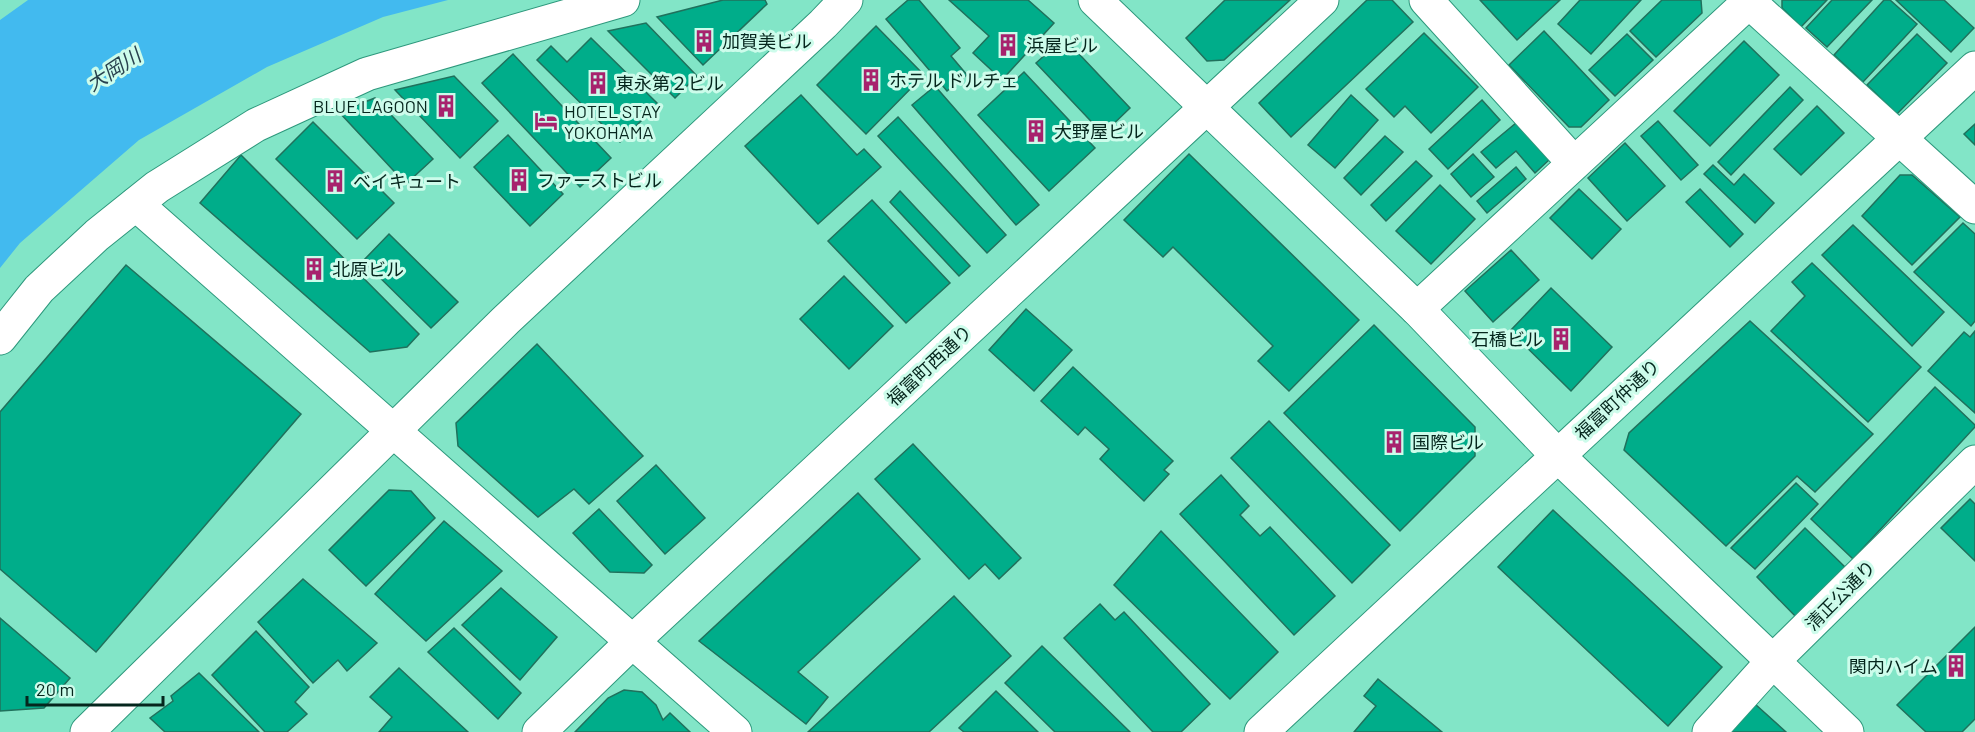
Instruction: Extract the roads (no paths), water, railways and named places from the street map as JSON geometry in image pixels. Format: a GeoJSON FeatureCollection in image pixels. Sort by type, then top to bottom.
{"type":"FeatureCollection","features":[{"type":"Feature","properties":{"kind":"street"},"geometry":{"type":"LineString","coordinates":[[0,338],[39,289],[97,235],[157,187],[256,125],[367,74],[622,0]]}},
{"type":"Feature","properties":{"kind":"street"},"geometry":{"type":"LineString","coordinates":[[87,732],[514,312],[846,0]]}},
{"type":"Feature","properties":{"kind":"street"},"geometry":{"type":"LineString","coordinates":[[1095,0],[1417,309],[1557,454],[1846,732]]}},
{"type":"Feature","properties":{"kind":"street","name":"福富町西通り"},"geometry":{"type":"LineString","coordinates":[[539,732],[632,642],[1322,0]]}},
{"type":"Feature","properties":{"kind":"street"},"geometry":{"type":"LineString","coordinates":[[1426,0],[1574,163]]}},
{"type":"Feature","properties":{"kind":"street"},"geometry":{"type":"LineString","coordinates":[[1417,309],[1749,1],[1975,207]]}},
{"type":"Feature","properties":{"kind":"street","name":"福富町仲通り"},"geometry":{"type":"LineString","coordinates":[[1262,732],[1557,454],[1975,68]]}},
{"type":"Feature","properties":{"kind":"street"},"geometry":{"type":"LineString","coordinates":[[136,204],[735,732]]}},
{"type":"Feature","properties":{"kind":"street","name":"清正公通り"},"geometry":{"type":"LineString","coordinates":[[1709,732],[1773,661],[1975,462]]}},
{"type":"Feature","properties":{"kind":"water","name":"大岡川"},"geometry":{"type":"Polygon","coordinates":[[[28,0],[448,0],[383,17],[267,67],[139,140],[20,243],[0,268],[0,20],[28,0]]]}},
{"type":"Feature","properties":{"kind":"place","name":"加賀美ビル"},"geometry":{"type":"Point","coordinates":[704,41]}},
{"type":"Feature","properties":{"kind":"place","name":"浜屋ビル"},"geometry":{"type":"Point","coordinates":[1008,45]}},
{"type":"Feature","properties":{"kind":"place","name":"ホテル ドルチェ"},"geometry":{"type":"Point","coordinates":[871,80]}},
{"type":"Feature","properties":{"kind":"place","name":"東永第２ビル"},"geometry":{"type":"Point","coordinates":[598,83]}},
{"type":"Feature","properties":{"kind":"place","name":"BLUE LAGOON"},"geometry":{"type":"Point","coordinates":[446,106]}},
{"type":"Feature","properties":{"kind":"place","name":"HOTEL STAY YOKOHAMA"},"geometry":{"type":"Point","coordinates":[546,121]}},
{"type":"Feature","properties":{"kind":"place","name":"大野屋ビル"},"geometry":{"type":"Point","coordinates":[1036,131]}},
{"type":"Feature","properties":{"kind":"place","name":"ファーストビル"},"geometry":{"type":"Point","coordinates":[519,180]}},
{"type":"Feature","properties":{"kind":"place","name":"ベイキュート"},"geometry":{"type":"Point","coordinates":[335,181]}},
{"type":"Feature","properties":{"kind":"place","name":"北原ビル"},"geometry":{"type":"Point","coordinates":[314,269]}},
{"type":"Feature","properties":{"kind":"place","name":"石橋ビル"},"geometry":{"type":"Point","coordinates":[1561,339]}},
{"type":"Feature","properties":{"kind":"place","name":"国際ビル"},"geometry":{"type":"Point","coordinates":[1394,442]}},
{"type":"Feature","properties":{"kind":"place","name":"関内ハイム"},"geometry":{"type":"Point","coordinates":[1956,666]}}]}
